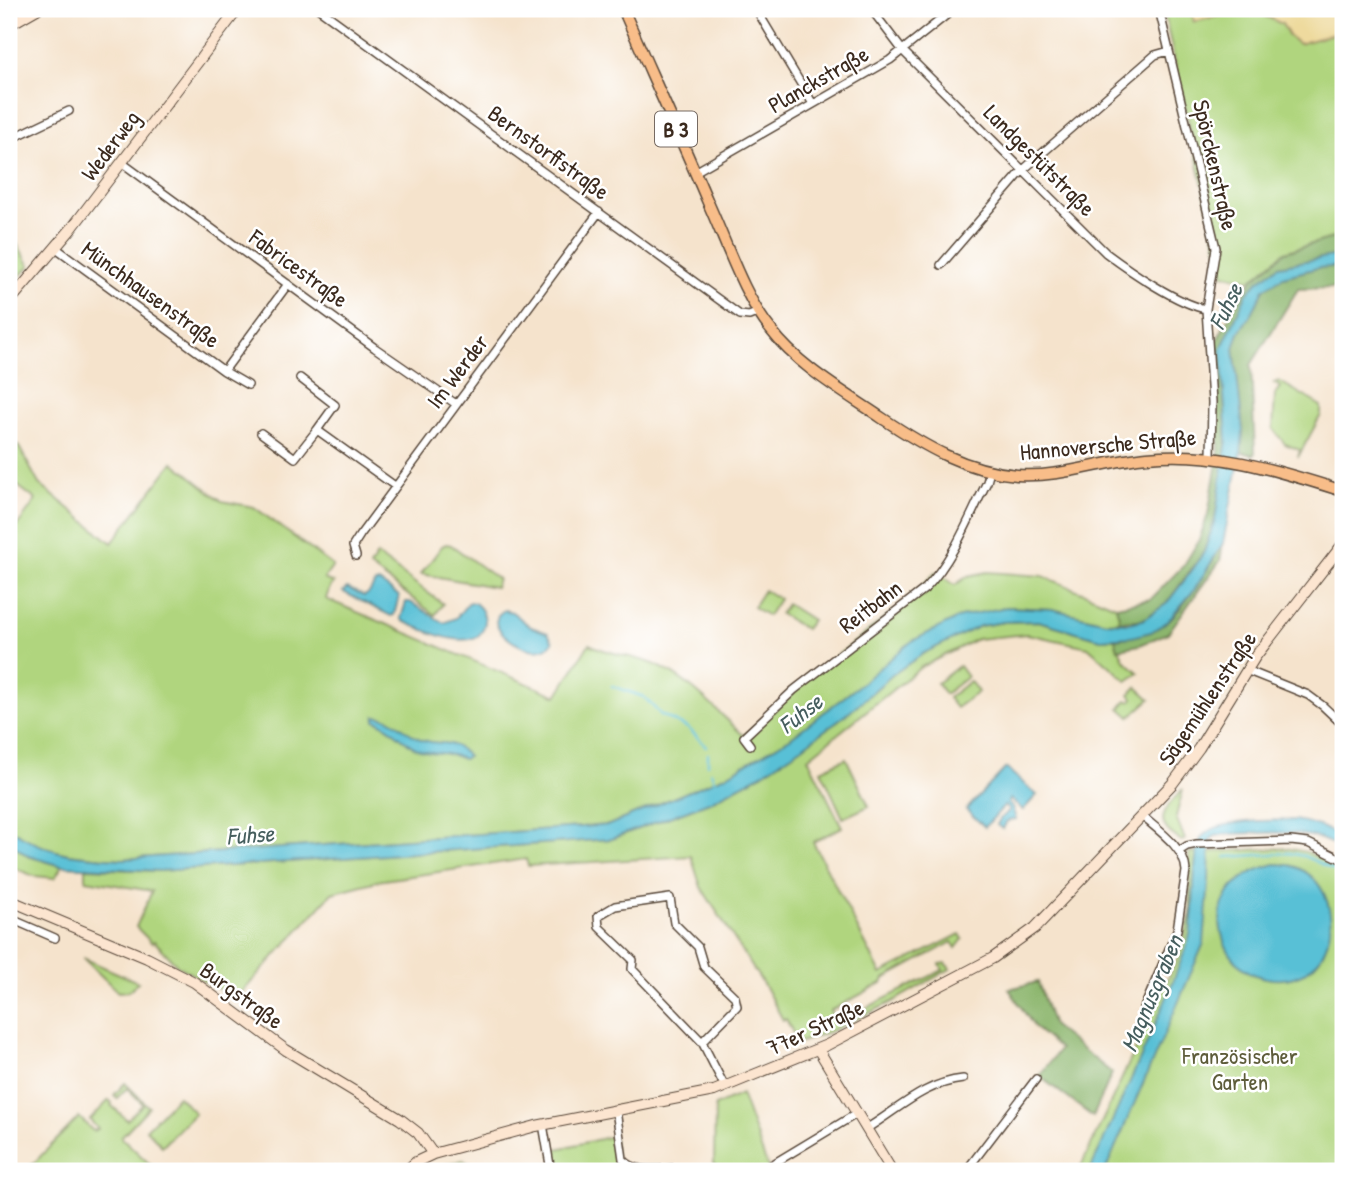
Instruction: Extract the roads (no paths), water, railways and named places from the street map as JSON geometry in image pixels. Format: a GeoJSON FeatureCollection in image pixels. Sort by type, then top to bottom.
{"type":"FeatureCollection","features":[{"type":"Feature","properties":{"kind":"main road","name":"B 3"},"geometry":{"type":"LineString","coordinates":[[623,9],[759,312]]}},
{"type":"Feature","properties":{"kind":"main road","name":"Hannoversche Straße"},"geometry":{"type":"LineString","coordinates":[[759,312],[785,346],[861,404],[923,444],[952,459],[990,471],[1017,475],[1039,474],[1145,457],[1183,454],[1243,463],[1343,491]]}},
{"type":"Feature","properties":{"kind":"street"},"geometry":{"type":"LineString","coordinates":[[9,25],[37,9]]}},
{"type":"Feature","properties":{"kind":"street","name":"Wederweg"},"geometry":{"type":"LineString","coordinates":[[9,302],[56,248],[238,9]]}},
{"type":"Feature","properties":{"kind":"street","name":"Bernstorffstraße"},"geometry":{"type":"LineString","coordinates":[[318,9],[740,315],[749,316],[759,312]]}},
{"type":"Feature","properties":{"kind":"street"},"geometry":{"type":"LineString","coordinates":[[756,9],[813,104]]}},
{"type":"Feature","properties":{"kind":"street","name":"Landgestütstraße"},"geometry":{"type":"LineString","coordinates":[[871,9],[903,51],[1118,262],[1192,307],[1206,309]]}},
{"type":"Feature","properties":{"kind":"street","name":"Planckstraße"},"geometry":{"type":"LineString","coordinates":[[695,172],[903,51],[954,9]]}},
{"type":"Feature","properties":{"kind":"street","name":"Spörckenstraße"},"geometry":{"type":"LineString","coordinates":[[1159,9],[1216,248],[1206,309],[1213,457]]}},
{"type":"Feature","properties":{"kind":"street"},"geometry":{"type":"LineString","coordinates":[[941,265],[1023,170],[1155,55],[1169,51]]}},
{"type":"Feature","properties":{"kind":"street"},"geometry":{"type":"LineString","coordinates":[[9,138],[69,111]]}},
{"type":"Feature","properties":{"kind":"street","name":"Fabricestraße"},"geometry":{"type":"LineString","coordinates":[[121,162],[456,404]]}},
{"type":"Feature","properties":{"kind":"street","name":"Im Werder"},"geometry":{"type":"LineString","coordinates":[[356,556],[353,546],[395,486],[599,212]]}},
{"type":"Feature","properties":{"kind":"street","name":"Münchhausenstraße"},"geometry":{"type":"LineString","coordinates":[[56,248],[224,371],[248,385]]}},
{"type":"Feature","properties":{"kind":"street","name":"Münchhausenstraße"},"geometry":{"type":"LineString","coordinates":[[224,371],[288,284]]}},
{"type":"Feature","properties":{"kind":"street"},"geometry":{"type":"LineString","coordinates":[[261,433],[295,458],[335,405],[300,378]]}},
{"type":"Feature","properties":{"kind":"street"},"geometry":{"type":"LineString","coordinates":[[317,430],[395,486]]}},
{"type":"Feature","properties":{"kind":"street","name":"Reitbahn"},"geometry":{"type":"LineString","coordinates":[[750,745],[744,737],[794,690],[926,588],[937,576],[948,560],[990,471]]}},
{"type":"Feature","properties":{"kind":"street","name":"Sägemühlenstraße"},"geometry":{"type":"LineString","coordinates":[[1094,866],[1173,783],[1199,748],[1246,670],[1343,544]]}},
{"type":"Feature","properties":{"kind":"street"},"geometry":{"type":"LineString","coordinates":[[1246,670],[1308,695],[1343,725]]}},
{"type":"Feature","properties":{"kind":"street"},"geometry":{"type":"LineString","coordinates":[[1142,816],[1181,854],[1186,871],[1177,930],[1144,1008]]}},
{"type":"Feature","properties":{"kind":"street"},"geometry":{"type":"LineString","coordinates":[[1181,854],[1187,846],[1199,844],[1291,841],[1308,843],[1343,860]]}},
{"type":"Feature","properties":{"kind":"street","name":"77er Straße"},"geometry":{"type":"LineString","coordinates":[[406,1171],[416,1162],[433,1154],[543,1124],[696,1097],[818,1049],[993,958],[1035,928],[1094,866]]}},
{"type":"Feature","properties":{"kind":"street"},"geometry":{"type":"LineString","coordinates":[[702,1042],[737,1006],[735,997],[704,967],[698,947],[674,923],[670,898],[615,906],[598,916],[598,927],[633,960],[632,968],[702,1042],[725,1087]]}},
{"type":"Feature","properties":{"kind":"street","name":"Burgstraße"},"geometry":{"type":"LineString","coordinates":[[9,900],[147,958],[194,982],[286,1051],[400,1119],[418,1133],[433,1154]]}},
{"type":"Feature","properties":{"kind":"street"},"geometry":{"type":"LineString","coordinates":[[9,918],[55,938]]}},
{"type":"Feature","properties":{"kind":"street"},"geometry":{"type":"LineString","coordinates":[[818,1049],[892,1171]]}},
{"type":"Feature","properties":{"kind":"street"},"geometry":{"type":"LineString","coordinates":[[866,1129],[925,1089],[943,1081],[963,1079]]}},
{"type":"Feature","properties":{"kind":"street"},"geometry":{"type":"LineString","coordinates":[[966,1171],[1036,1079]]}},
{"type":"Feature","properties":{"kind":"street"},"geometry":{"type":"LineString","coordinates":[[616,1110],[623,1159],[628,1165],[636,1168],[677,1168],[680,1171]]}},
{"type":"Feature","properties":{"kind":"street"},"geometry":{"type":"LineString","coordinates":[[768,1167],[856,1114]]}},
{"type":"Feature","properties":{"kind":"street"},"geometry":{"type":"LineString","coordinates":[[543,1124],[551,1171]]}},
{"type":"Feature","properties":{"kind":"water"},"geometry":{"type":"Polygon","coordinates":[[[1343,254],[1343,266],[1317,268],[1283,277],[1264,289],[1239,332],[1234,348],[1243,431],[1223,543],[1195,589],[1167,622],[1151,632],[1132,637],[1101,639],[1038,621],[980,626],[924,653],[892,675],[852,710],[801,748],[757,777],[709,802],[611,839],[160,871],[62,866],[28,856],[9,842],[9,828],[37,844],[63,853],[123,859],[609,825],[725,776],[790,738],[912,641],[960,617],[1006,607],[1052,609],[1106,622],[1129,623],[1142,620],[1166,604],[1190,573],[1204,552],[1215,520],[1227,440],[1221,349],[1246,295],[1256,283],[1279,266],[1343,254]]]}},
{"type":"Feature","properties":{"kind":"water"},"geometry":{"type":"Polygon","coordinates":[[[379,582],[399,596],[394,615],[391,616],[343,592],[347,588],[364,596],[379,582]]]}},
{"type":"Feature","properties":{"kind":"water"},"geometry":{"type":"Polygon","coordinates":[[[406,602],[444,623],[456,618],[469,602],[475,603],[482,611],[485,622],[481,633],[473,638],[448,638],[403,621],[401,618],[406,602]]]}},
{"type":"Feature","properties":{"kind":"water"},"geometry":{"type":"Polygon","coordinates":[[[504,610],[512,612],[531,627],[548,633],[553,642],[539,650],[513,642],[499,629],[496,622],[498,615],[504,610]]]}},
{"type":"Feature","properties":{"kind":"water"},"geometry":{"type":"Polygon","coordinates":[[[375,716],[394,722],[423,740],[455,746],[468,756],[463,759],[451,754],[418,749],[375,720],[375,716]]]}},
{"type":"Feature","properties":{"kind":"water"},"geometry":{"type":"Polygon","coordinates":[[[1006,768],[1037,795],[1023,810],[1010,799],[1008,802],[1016,819],[1007,821],[1003,829],[997,825],[1009,811],[1005,805],[985,827],[966,810],[1006,768]]]}},
{"type":"Feature","properties":{"kind":"water"},"geometry":{"type":"Polygon","coordinates":[[[1294,820],[1314,824],[1337,835],[1343,839],[1343,850],[1330,842],[1301,834],[1226,834],[1210,840],[1204,943],[1105,1171],[1090,1171],[1188,942],[1196,858],[1202,837],[1209,831],[1231,824],[1294,820]]]}},
{"type":"Feature","properties":{"kind":"water"},"geometry":{"type":"Polygon","coordinates":[[[1275,864],[1296,867],[1314,879],[1325,896],[1330,916],[1329,936],[1322,955],[1309,969],[1290,978],[1266,978],[1247,971],[1229,952],[1221,931],[1220,917],[1228,893],[1248,875],[1275,864]]]}},
{"type":"Feature","properties":{"kind":"waterway"},"geometry":{"type":"LineString","coordinates":[[612,686],[644,697],[661,715],[688,728],[706,746]]}},
{"type":"Feature","properties":{"kind":"waterway"},"geometry":{"type":"LineString","coordinates":[[708,754],[708,764]]}},
{"type":"Feature","properties":{"kind":"waterway"},"geometry":{"type":"LineString","coordinates":[[711,772],[715,782]]}},
{"type":"Feature","properties":{"kind":"waterway"},"geometry":{"type":"LineString","coordinates":[[1226,857],[1289,853],[1304,856],[1343,874]]}},
{"type":"Feature","properties":{"kind":"water label","name":"Fuhse"},"geometry":{"type":"Point","coordinates":[1225,306]}},
{"type":"Feature","properties":{"kind":"water label","name":"Fuhse"},"geometry":{"type":"Point","coordinates":[800,713]}},
{"type":"Feature","properties":{"kind":"water label","name":"Fuhse"},"geometry":{"type":"Point","coordinates":[250,834]}},
{"type":"Feature","properties":{"kind":"water label","name":"Magnusgraben"},"geometry":{"type":"Point","coordinates":[1151,993]}},
{"type":"Feature","properties":{"kind":"park label","name":"Französischer Garten"},"geometry":{"type":"Point","coordinates":[1240,1068]}}]}
